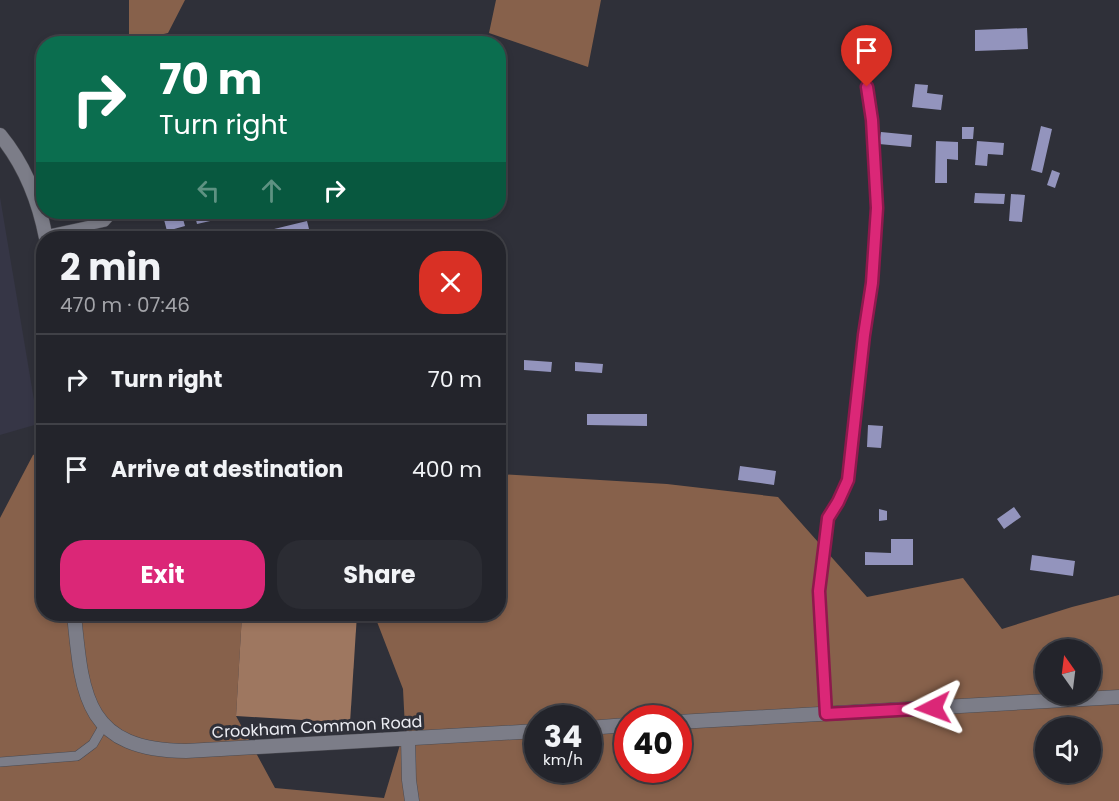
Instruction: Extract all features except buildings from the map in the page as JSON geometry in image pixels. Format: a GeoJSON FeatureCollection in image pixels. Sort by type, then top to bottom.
{"type":"FeatureCollection","features":[{"type":"Feature","properties":{"kind":"street"},"geometry":{"type":"LineString","coordinates":[[826,714],[819,591],[828,518],[848,480],[872,283],[877,208],[872,120],[867,87]]}},
{"type":"Feature","properties":{"kind":"street"},"geometry":{"type":"LineString","coordinates":[[0,135],[21,166],[36,205]]}},
{"type":"Feature","properties":{"kind":"street"},"geometry":{"type":"LineString","coordinates":[[70,231],[105,222],[108,219]]}},
{"type":"Feature","properties":{"kind":"street"},"geometry":{"type":"LineString","coordinates":[[0,762],[77,756],[93,744],[104,725],[93,711],[84,689],[75,621]]}},
{"type":"Feature","properties":{"kind":"street"},"geometry":{"type":"LineString","coordinates":[[692,721],[1119,698]]}},
{"type":"Feature","properties":{"kind":"street","name":"Crookham Common Road"},"geometry":{"type":"LineString","coordinates":[[104,725],[129,741],[176,750],[524,732]]}},
{"type":"Feature","properties":{"kind":"street"},"geometry":{"type":"LineString","coordinates":[[408,738],[412,801]]}},
{"type":"Feature","properties":{"kind":"shaded area"},"geometry":{"type":"Polygon","coordinates":[[[129,0],[185,0],[168,33],[155,36],[129,36],[129,0]]]}},
{"type":"Feature","properties":{"kind":"shaded area"},"geometry":{"type":"Polygon","coordinates":[[[496,0],[601,0],[588,67],[506,39],[506,36],[489,33],[496,0]]]}},
{"type":"Feature","properties":{"kind":"shaded area"},"geometry":{"type":"Polygon","coordinates":[[[0,197],[36,412],[36,425],[0,435],[0,197]]]}},
{"type":"Feature","properties":{"kind":"shaded area"},"geometry":{"type":"Polygon","coordinates":[[[36,454],[36,621],[242,621],[236,716],[275,788],[384,798],[405,728],[403,689],[377,621],[506,621],[506,474],[667,484],[778,497],[867,597],[963,578],[1002,629],[1119,595],[1119,801],[0,801],[0,518],[33,455],[36,454]]]}},
{"type":"Feature","properties":{"kind":"shaded area"},"geometry":{"type":"Polygon","coordinates":[[[242,621],[357,621],[350,723],[236,716],[242,621]]]}},
{"type":"Feature","properties":{"kind":"route"},"geometry":{"type":"LineString","coordinates":[[867,87],[872,120],[877,208],[872,283],[848,480],[828,518],[819,591],[826,714],[933,708]]}}]}
